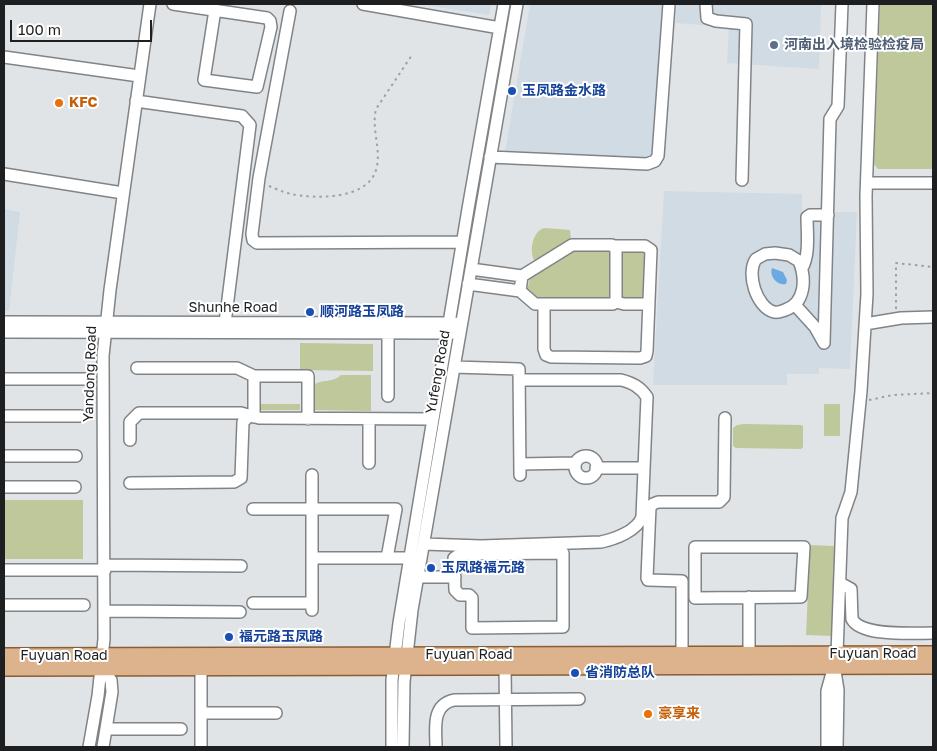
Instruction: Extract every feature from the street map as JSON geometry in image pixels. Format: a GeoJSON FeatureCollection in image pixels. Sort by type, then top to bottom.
{"type":"FeatureCollection","features":[{"type":"Feature","properties":{"kind":"main road","name":"Fuyuan Road"},"geometry":{"type":"LineString","coordinates":[[4,668],[102,662],[400,661],[505,667],[836,660],[933,654]]}},
{"type":"Feature","properties":{"kind":"main road","name":"Fuyuan Road"},"geometry":{"type":"LineString","coordinates":[[4,656],[201,667],[400,661],[749,655],[933,666]]}},
{"type":"Feature","properties":{"kind":"street","name":"Yandong Road"},"geometry":{"type":"LineString","coordinates":[[89,747],[102,662],[105,611],[104,356],[106,328],[150,4]]}},
{"type":"Feature","properties":{"kind":"street"},"geometry":{"type":"LineString","coordinates":[[173,4],[215,10],[267,18],[270,21],[271,27],[258,87],[204,80],[215,10]]}},
{"type":"Feature","properties":{"kind":"street"},"geometry":{"type":"LineString","coordinates":[[363,4],[500,28]]}},
{"type":"Feature","properties":{"kind":"street","name":"Yufeng Road"},"geometry":{"type":"LineString","coordinates":[[403,747],[403,701],[400,661],[410,558],[462,242],[504,4]]}},
{"type":"Feature","properties":{"kind":"street","name":"Yufeng Road"},"geometry":{"type":"LineString","coordinates":[[392,747],[391,700],[418,577],[470,269],[518,4]]}},
{"type":"Feature","properties":{"kind":"street"},"geometry":{"type":"LineString","coordinates":[[490,156],[647,164],[655,161],[658,156],[669,4]]}},
{"type":"Feature","properties":{"kind":"street"},"geometry":{"type":"LineString","coordinates":[[706,4],[707,18],[716,21],[746,24],[742,180]]}},
{"type":"Feature","properties":{"kind":"street"},"geometry":{"type":"LineString","coordinates":[[795,305],[815,327],[824,343],[830,119],[838,106],[842,4]]}},
{"type":"Feature","properties":{"kind":"street"},"geometry":{"type":"LineString","coordinates":[[838,747],[836,660],[842,518],[850,492],[860,402],[867,294],[867,183],[873,4]]}},
{"type":"Feature","properties":{"kind":"street"},"geometry":{"type":"LineString","coordinates":[[290,11],[259,178],[252,234],[253,240],[258,243],[462,242]]}},
{"type":"Feature","properties":{"kind":"street"},"geometry":{"type":"LineString","coordinates":[[4,57],[139,76]]}},
{"type":"Feature","properties":{"kind":"street"},"geometry":{"type":"LineString","coordinates":[[136,101],[242,116],[250,125],[225,323]]}},
{"type":"Feature","properties":{"kind":"street"},"geometry":{"type":"LineString","coordinates":[[4,174],[123,193]]}},
{"type":"Feature","properties":{"kind":"street"},"geometry":{"type":"LineString","coordinates":[[867,183],[933,183]]}},
{"type":"Feature","properties":{"kind":"street"},"geometry":{"type":"LineString","coordinates":[[802,268],[806,256],[807,217],[810,215],[828,215]]}},
{"type":"Feature","properties":{"kind":"street"},"geometry":{"type":"LineString","coordinates":[[470,269],[522,276],[572,245],[645,246],[651,250],[646,356],[640,358],[551,357],[546,355],[544,349],[544,304]]}},
{"type":"Feature","properties":{"kind":"street"},"geometry":{"type":"LineString","coordinates":[[614,246],[616,249],[616,302]]}},
{"type":"Feature","properties":{"kind":"street"},"geometry":{"type":"LineString","coordinates":[[765,254],[785,254],[799,260],[802,268],[804,278],[803,289],[795,305],[780,312],[773,312],[765,306],[757,295],[752,281],[752,269],[756,259],[765,254]]}},
{"type":"Feature","properties":{"kind":"street"},"geometry":{"type":"LineString","coordinates":[[520,291],[522,276]]}},
{"type":"Feature","properties":{"kind":"street"},"geometry":{"type":"LineString","coordinates":[[468,284],[520,291],[535,304],[613,304],[616,302],[648,304]]}},
{"type":"Feature","properties":{"kind":"street"},"geometry":{"type":"LineString","coordinates":[[865,324],[933,316]]}},
{"type":"Feature","properties":{"kind":"street","name":"Shunhe Road"},"geometry":{"type":"LineString","coordinates":[[4,322],[106,328],[388,333],[448,328]]}},
{"type":"Feature","properties":{"kind":"street","name":"Shunhe Road"},"geometry":{"type":"LineString","coordinates":[[4,332],[225,323],[461,328]]}},
{"type":"Feature","properties":{"kind":"street"},"geometry":{"type":"LineString","coordinates":[[388,333],[388,396]]}},
{"type":"Feature","properties":{"kind":"street"},"geometry":{"type":"LineString","coordinates":[[454,367],[519,369],[520,469],[575,463],[581,456],[588,456],[594,460],[596,468],[591,476],[583,478],[576,473],[575,463]]}},
{"type":"Feature","properties":{"kind":"street"},"geometry":{"type":"LineString","coordinates":[[137,368],[237,368],[254,376],[308,376],[308,418]]}},
{"type":"Feature","properties":{"kind":"street"},"geometry":{"type":"LineString","coordinates":[[252,416],[254,376]]}},
{"type":"Feature","properties":{"kind":"street"},"geometry":{"type":"LineString","coordinates":[[4,379],[87,379]]}},
{"type":"Feature","properties":{"kind":"street"},"geometry":{"type":"LineString","coordinates":[[424,544],[481,546],[601,542],[611,540],[640,523],[642,517],[646,398],[641,390],[635,384],[621,380],[519,380]]}},
{"type":"Feature","properties":{"kind":"street"},"geometry":{"type":"LineString","coordinates":[[130,440],[130,422],[139,413],[241,413],[252,416],[308,418],[433,419]]}},
{"type":"Feature","properties":{"kind":"street"},"geometry":{"type":"LineString","coordinates":[[4,416],[81,416]]}},
{"type":"Feature","properties":{"kind":"street"},"geometry":{"type":"LineString","coordinates":[[130,483],[234,482],[241,478],[243,422],[252,416]]}},
{"type":"Feature","properties":{"kind":"street"},"geometry":{"type":"LineString","coordinates":[[682,655],[682,581],[654,581],[647,578],[650,507],[658,502],[719,502],[724,497],[725,418]]}},
{"type":"Feature","properties":{"kind":"street"},"geometry":{"type":"LineString","coordinates":[[369,419],[369,463]]}},
{"type":"Feature","properties":{"kind":"street"},"geometry":{"type":"LineString","coordinates":[[4,456],[76,456]]}},
{"type":"Feature","properties":{"kind":"street"},"geometry":{"type":"LineString","coordinates":[[596,468],[644,468]]}},
{"type":"Feature","properties":{"kind":"street"},"geometry":{"type":"LineString","coordinates":[[253,603],[312,607],[312,474]]}},
{"type":"Feature","properties":{"kind":"street"},"geometry":{"type":"LineString","coordinates":[[4,487],[75,487]]}},
{"type":"Feature","properties":{"kind":"street"},"geometry":{"type":"LineString","coordinates":[[253,509],[396,509],[387,558]]}},
{"type":"Feature","properties":{"kind":"street"},"geometry":{"type":"LineString","coordinates":[[695,547],[804,547],[802,597],[748,597],[695,598],[695,547]]}},
{"type":"Feature","properties":{"kind":"street"},"geometry":{"type":"LineString","coordinates":[[563,553],[563,627],[472,628],[472,598],[469,595],[460,595],[455,590],[455,577],[454,558],[460,554],[563,553]]}},
{"type":"Feature","properties":{"kind":"street"},"geometry":{"type":"LineString","coordinates":[[312,558],[410,558]]}},
{"type":"Feature","properties":{"kind":"street"},"geometry":{"type":"LineString","coordinates":[[4,570],[241,566]]}},
{"type":"Feature","properties":{"kind":"street"},"geometry":{"type":"LineString","coordinates":[[418,577],[455,577]]}},
{"type":"Feature","properties":{"kind":"street"},"geometry":{"type":"LineString","coordinates":[[840,582],[851,589],[852,619],[854,623],[876,632],[933,633]]}},
{"type":"Feature","properties":{"kind":"street"},"geometry":{"type":"LineString","coordinates":[[748,597],[749,655]]}},
{"type":"Feature","properties":{"kind":"street"},"geometry":{"type":"LineString","coordinates":[[4,606],[84,606]]}},
{"type":"Feature","properties":{"kind":"street"},"geometry":{"type":"LineString","coordinates":[[105,611],[240,612]]}},
{"type":"Feature","properties":{"kind":"street"},"geometry":{"type":"LineString","coordinates":[[826,747],[827,691],[836,660]]}},
{"type":"Feature","properties":{"kind":"street"},"geometry":{"type":"LineString","coordinates":[[102,662],[111,680],[112,692],[103,747]]}},
{"type":"Feature","properties":{"kind":"street"},"geometry":{"type":"LineString","coordinates":[[201,667],[201,747]]}},
{"type":"Feature","properties":{"kind":"street"},"geometry":{"type":"LineString","coordinates":[[505,667],[506,747]]}},
{"type":"Feature","properties":{"kind":"street"},"geometry":{"type":"LineString","coordinates":[[436,747],[437,716],[442,705],[446,702],[579,699]]}},
{"type":"Feature","properties":{"kind":"street"},"geometry":{"type":"LineString","coordinates":[[201,713],[276,713]]}},
{"type":"Feature","properties":{"kind":"street"},"geometry":{"type":"LineString","coordinates":[[106,729],[182,729]]}},
{"type":"Feature","properties":{"kind":"path"},"geometry":{"type":"LineString","coordinates":[[259,178],[268,186],[289,193],[318,196],[349,193],[362,189],[370,182],[376,170],[377,139],[374,119],[376,109],[412,55]]}},
{"type":"Feature","properties":{"kind":"path"},"geometry":{"type":"LineString","coordinates":[[896,319],[896,263],[933,267]]}},
{"type":"Feature","properties":{"kind":"path"},"geometry":{"type":"LineString","coordinates":[[860,402],[893,395],[933,393]]}},
{"type":"Feature","properties":{"kind":"shaded area"},"geometry":{"type":"Polygon","coordinates":[[[419,4],[491,4],[489,15],[419,4]]]}},
{"type":"Feature","properties":{"kind":"shaded area"},"geometry":{"type":"Polygon","coordinates":[[[530,4],[665,4],[655,148],[651,159],[505,152],[530,4]]]}},
{"type":"Feature","properties":{"kind":"shaded area","name":"河南出入境检验检疫局"},"geometry":{"type":"Polygon","coordinates":[[[677,4],[821,4],[819,69],[727,63],[729,27],[675,23],[677,4]]]}},
{"type":"Feature","properties":{"kind":"shaded area"},"geometry":{"type":"Polygon","coordinates":[[[664,191],[802,194],[802,212],[857,212],[850,369],[819,368],[819,374],[787,374],[787,385],[653,385],[664,191]]]}},
{"type":"Feature","properties":{"kind":"shaded area"},"geometry":{"type":"Polygon","coordinates":[[[4,209],[20,212],[9,311],[4,311],[4,209]]]}},
{"type":"Feature","properties":{"kind":"green space"},"geometry":{"type":"Polygon","coordinates":[[[880,4],[933,4],[933,169],[878,169],[874,164],[880,4]]]}},
{"type":"Feature","properties":{"kind":"green space"},"geometry":{"type":"Polygon","coordinates":[[[545,228],[570,230],[571,240],[547,255],[534,260],[532,251],[533,241],[538,232],[545,228]]]}},
{"type":"Feature","properties":{"kind":"green space"},"geometry":{"type":"Polygon","coordinates":[[[569,250],[610,250],[612,252],[611,297],[609,299],[532,299],[527,291],[531,274],[569,250]]]}},
{"type":"Feature","properties":{"kind":"green space"},"geometry":{"type":"Polygon","coordinates":[[[627,251],[641,251],[645,254],[644,300],[620,299],[621,258],[622,254],[627,251]]]}},
{"type":"Feature","properties":{"kind":"green space"},"geometry":{"type":"Polygon","coordinates":[[[300,343],[373,344],[373,371],[300,370],[300,343]]]}},
{"type":"Feature","properties":{"kind":"green space"},"geometry":{"type":"Polygon","coordinates":[[[341,375],[371,375],[371,411],[314,410],[313,386],[319,382],[334,379],[341,375]]]}},
{"type":"Feature","properties":{"kind":"green space"},"geometry":{"type":"Polygon","coordinates":[[[260,404],[300,404],[300,410],[260,410],[260,404]]]}},
{"type":"Feature","properties":{"kind":"green space"},"geometry":{"type":"Polygon","coordinates":[[[824,404],[840,404],[840,436],[824,436],[824,404]]]}},
{"type":"Feature","properties":{"kind":"green space"},"geometry":{"type":"Polygon","coordinates":[[[744,424],[801,425],[803,426],[803,447],[801,449],[736,448],[733,446],[733,428],[744,424]]]}},
{"type":"Feature","properties":{"kind":"green space"},"geometry":{"type":"Polygon","coordinates":[[[4,500],[83,500],[83,559],[4,559],[4,500]]]}},
{"type":"Feature","properties":{"kind":"green space"},"geometry":{"type":"Polygon","coordinates":[[[810,545],[835,546],[833,636],[806,635],[810,545]]]}},
{"type":"Feature","properties":{"kind":"water"},"geometry":{"type":"Polygon","coordinates":[[[772,268],[783,272],[787,280],[786,284],[775,280],[771,271],[772,268]]]}},
{"type":"Feature","properties":{"kind":"place","name":"河南出入境检验检疫局"},"geometry":{"type":"Point","coordinates":[774,45]}},
{"type":"Feature","properties":{"kind":"place","name":"玉凤路金水路"},"geometry":{"type":"Point","coordinates":[512,91]}},
{"type":"Feature","properties":{"kind":"place","name":"KFC"},"geometry":{"type":"Point","coordinates":[59,103]}},
{"type":"Feature","properties":{"kind":"place","name":"顺河路玉凤路"},"geometry":{"type":"Point","coordinates":[310,312]}},
{"type":"Feature","properties":{"kind":"place","name":"玉凤路福元路"},"geometry":{"type":"Point","coordinates":[431,568]}},
{"type":"Feature","properties":{"kind":"place","name":"福元路玉凤路"},"geometry":{"type":"Point","coordinates":[229,637]}},
{"type":"Feature","properties":{"kind":"place","name":"省消防总队"},"geometry":{"type":"Point","coordinates":[575,673]}},
{"type":"Feature","properties":{"kind":"place","name":"豪享来"},"geometry":{"type":"Point","coordinates":[648,714]}}]}
